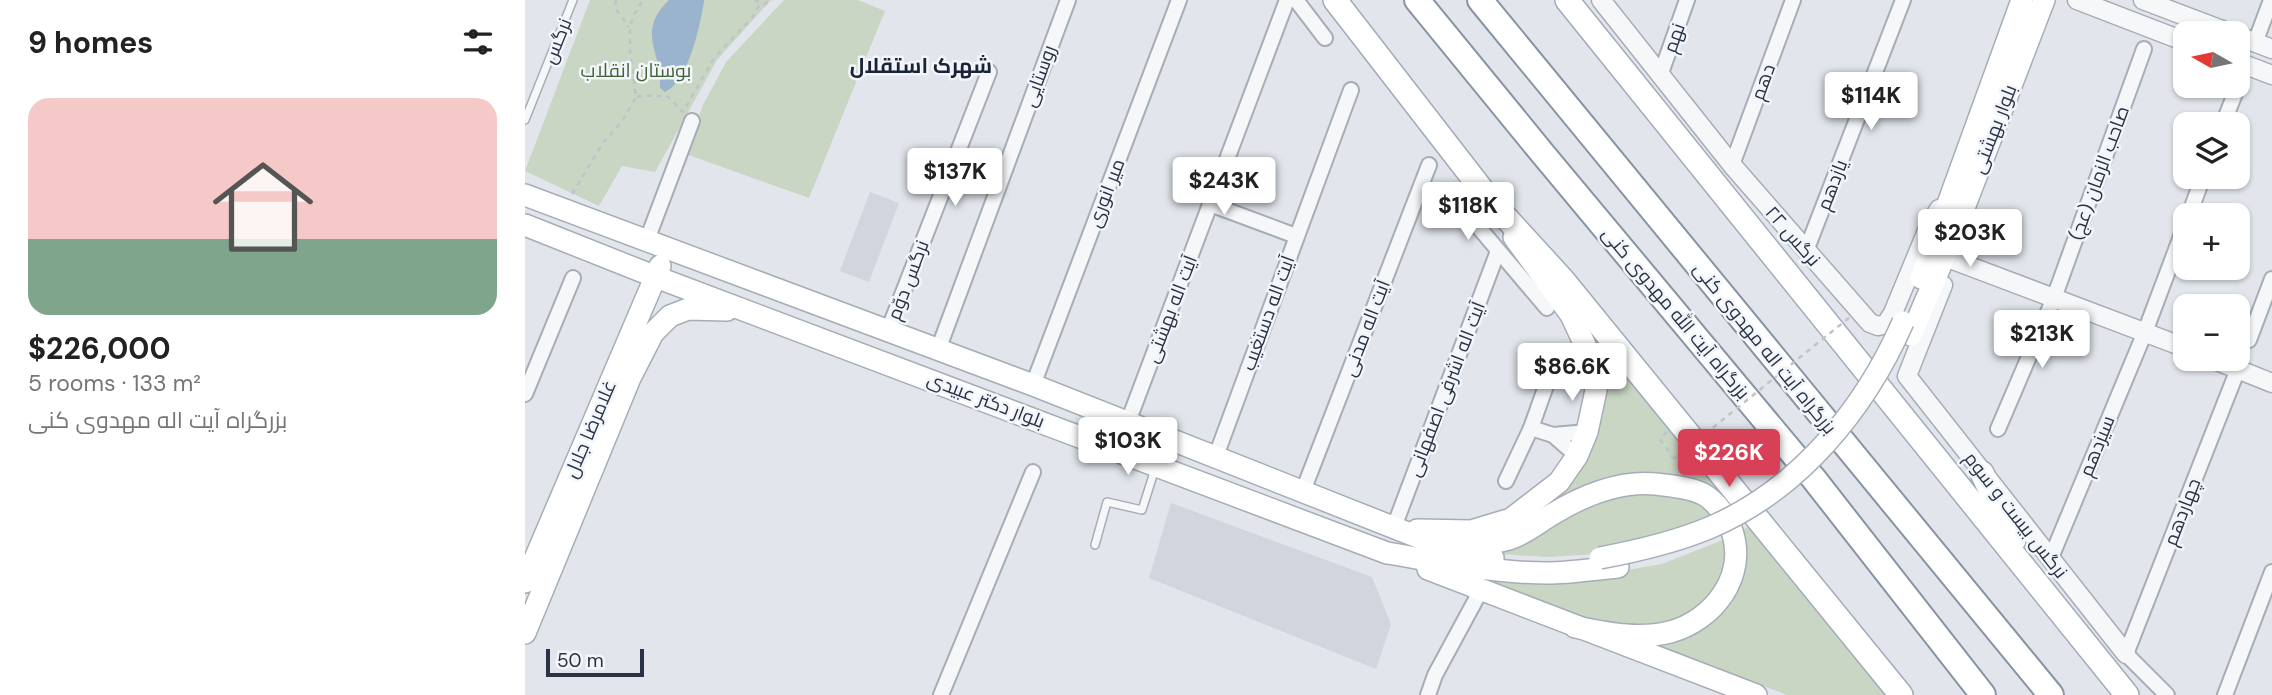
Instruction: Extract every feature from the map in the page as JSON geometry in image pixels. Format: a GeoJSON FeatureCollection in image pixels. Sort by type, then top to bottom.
{"type":"FeatureCollection","features":[{"type":"Feature","properties":{"kind":"highway","name":"بزرگراه آیت الله مهدوی کنی"},"geometry":{"type":"LineString","coordinates":[[1417,0],[1814,479],[1983,695]]}},
{"type":"Feature","properties":{"kind":"highway","name":"بزرگراه آیت اله مهدوی کنی"},"geometry":{"type":"LineString","coordinates":[[1480,0],[2050,695]]}},
{"type":"Feature","properties":{"kind":"main road"},"geometry":{"type":"LineString","coordinates":[[1335,0],[1490,200],[1532,264],[1571,315],[1585,345],[1596,390],[1587,432],[1577,456],[1559,482],[1511,519],[1471,531],[1400,529]]}},
{"type":"Feature","properties":{"kind":"main road"},"geometry":{"type":"LineString","coordinates":[[1567,0],[2127,693]]}},
{"type":"Feature","properties":{"kind":"main road","name":"بلوار بهشتی"},"geometry":{"type":"LineString","coordinates":[[1907,328],[2022,0]]}},
{"type":"Feature","properties":{"kind":"main road","name":"بلوار بهشتی"},"geometry":{"type":"LineString","coordinates":[[1907,328],[1952,239],[2044,0]]}},
{"type":"Feature","properties":{"kind":"main road","name":"بلوار دکتر عبیدی"},"geometry":{"type":"LineString","coordinates":[[525,195],[1033,385],[1433,543],[1488,558],[1521,562],[1609,562]]}},
{"type":"Feature","properties":{"kind":"main road"},"geometry":{"type":"LineString","coordinates":[[1490,200],[1563,280],[1901,695]]}},
{"type":"Feature","properties":{"kind":"main road","name":"بلوار دکتر عبیدی"},"geometry":{"type":"LineString","coordinates":[[525,225],[1388,553],[1520,572],[1577,572],[1609,562]]}},
{"type":"Feature","properties":{"kind":"main road","name":"غلامرضا جلال"},"geometry":{"type":"LineString","coordinates":[[525,633],[535,565],[667,248]]}},
{"type":"Feature","properties":{"kind":"main road","name":"غلامرضا جلال"},"geometry":{"type":"LineString","coordinates":[[535,565],[653,333],[670,316],[688,309],[754,312]]}},
{"type":"Feature","properties":{"kind":"main road"},"geometry":{"type":"LineString","coordinates":[[1609,562],[1710,527],[1754,502],[1798,471],[1828,441],[1870,387],[1907,328]]}},
{"type":"Feature","properties":{"kind":"main road"},"geometry":{"type":"LineString","coordinates":[[1982,473],[2028,572]]}},
{"type":"Feature","properties":{"kind":"main road"},"geometry":{"type":"LineString","coordinates":[[1433,543],[1482,544],[1512,538],[1567,505],[1619,486],[1653,484],[1683,488],[1704,495],[1723,512],[1738,555],[1730,583],[1716,603],[1695,621],[1672,631],[1647,636],[1620,635],[1575,627]]}},
{"type":"Feature","properties":{"kind":"main road"},"geometry":{"type":"LineString","coordinates":[[1388,553],[1756,695]]}},
{"type":"Feature","properties":{"kind":"street","name":"روستایی"},"geometry":{"type":"LineString","coordinates":[[938,350],[1068,0]]}},
{"type":"Feature","properties":{"kind":"street","name":"میر انوری"},"geometry":{"type":"LineString","coordinates":[[1033,385],[1179,0]]}},
{"type":"Feature","properties":{"kind":"street","name":"آیت اله بهشتی"},"geometry":{"type":"LineString","coordinates":[[1128,422],[1287,0]]}},
{"type":"Feature","properties":{"kind":"street"},"geometry":{"type":"LineString","coordinates":[[1296,0],[1325,38]]}},
{"type":"Feature","properties":{"kind":"street","name":"نرگس ۲۲"},"geometry":{"type":"LineString","coordinates":[[1601,0],[1732,165],[1870,323],[1878,326],[1886,324],[1893,313],[1929,226],[1961,170]]}},
{"type":"Feature","properties":{"kind":"street","name":"نهم"},"geometry":{"type":"LineString","coordinates":[[1660,76],[1687,0]]}},
{"type":"Feature","properties":{"kind":"street","name":"دهم"},"geometry":{"type":"LineString","coordinates":[[1732,165],[1793,0]]}},
{"type":"Feature","properties":{"kind":"street","name":"یازدهم"},"geometry":{"type":"LineString","coordinates":[[1806,251],[1903,0]]}},
{"type":"Feature","properties":{"kind":"street"},"geometry":{"type":"LineString","coordinates":[[2077,0],[2173,37]]}},
{"type":"Feature","properties":{"kind":"street"},"geometry":{"type":"LineString","coordinates":[[2143,0],[2198,21]]}},
{"type":"Feature","properties":{"kind":"street"},"geometry":{"type":"LineString","coordinates":[[2251,32],[2271,0]]}},
{"type":"Feature","properties":{"kind":"street"},"geometry":{"type":"LineString","coordinates":[[2251,42],[2272,50]]}},
{"type":"Feature","properties":{"kind":"street","name":"صاحب الزمان (عج)"},"geometry":{"type":"LineString","coordinates":[[1999,429],[2054,298],[2144,49]]}},
{"type":"Feature","properties":{"kind":"street"},"geometry":{"type":"LineString","coordinates":[[2251,67],[2272,75]]}},
{"type":"Feature","properties":{"kind":"street","name":"نرگس دوّم"},"geometry":{"type":"LineString","coordinates":[[888,331],[989,72]]}},
{"type":"Feature","properties":{"kind":"street","name":"آیت اله دستغیب"},"geometry":{"type":"LineString","coordinates":[[1216,457],[1351,90]]}},
{"type":"Feature","properties":{"kind":"street"},"geometry":{"type":"LineString","coordinates":[[647,240],[692,121]]}},
{"type":"Feature","properties":{"kind":"street"},"geometry":{"type":"LineString","coordinates":[[1987,146],[1953,260],[2173,343]]}},
{"type":"Feature","properties":{"kind":"street","name":"آیت اله مدنی"},"geometry":{"type":"LineString","coordinates":[[1303,491],[1429,165]]}},
{"type":"Feature","properties":{"kind":"street"},"geometry":{"type":"LineString","coordinates":[[1210,204],[1296,236]]}},
{"type":"Feature","properties":{"kind":"street"},"geometry":{"type":"LineString","coordinates":[[1464,210],[1547,308]]}},
{"type":"Feature","properties":{"kind":"street","name":"آیت اله اشرفی اصفهانی"},"geometry":{"type":"LineString","coordinates":[[1400,529],[1498,251]]}},
{"type":"Feature","properties":{"kind":"street","name":"سیزدهم"},"geometry":{"type":"LineString","coordinates":[[2050,560],[2173,257]]}},
{"type":"Feature","properties":{"kind":"street","name":"نرگس بیست و سوم"},"geometry":{"type":"LineString","coordinates":[[1953,260],[1907,376],[2126,654]]}},
{"type":"Feature","properties":{"kind":"street"},"geometry":{"type":"LineString","coordinates":[[525,394],[573,278]]}},
{"type":"Feature","properties":{"kind":"street"},"geometry":{"type":"LineString","coordinates":[[2250,337],[2272,279]]}},
{"type":"Feature","properties":{"kind":"street"},"geometry":{"type":"LineString","coordinates":[[1506,481],[1531,428],[1553,366]]}},
{"type":"Feature","properties":{"kind":"street","name":"چهاردهم"},"geometry":{"type":"LineString","coordinates":[[2126,654],[2237,371]]}},
{"type":"Feature","properties":{"kind":"street"},"geometry":{"type":"LineString","coordinates":[[2243,371],[2272,383]]}},
{"type":"Feature","properties":{"kind":"street"},"geometry":{"type":"LineString","coordinates":[[1531,428],[1553,435],[1587,432]]}},
{"type":"Feature","properties":{"kind":"street"},"geometry":{"type":"LineString","coordinates":[[1553,435],[1577,456]]}},
{"type":"Feature","properties":{"kind":"street"},"geometry":{"type":"LineString","coordinates":[[941,695],[1033,472]]}},
{"type":"Feature","properties":{"kind":"street"},"geometry":{"type":"LineString","coordinates":[[2225,695],[2272,572]]}},
{"type":"Feature","properties":{"kind":"street"},"geometry":{"type":"LineString","coordinates":[[1428,695],[1435,675],[1481,590]]}},
{"type":"Feature","properties":{"kind":"street"},"geometry":{"type":"LineString","coordinates":[[2126,654],[2167,695]]}},
{"type":"Feature","properties":{"kind":"lane","name":"نرگس"},"geometry":{"type":"LineString","coordinates":[[525,120],[573,0]]}},
{"type":"Feature","properties":{"kind":"lane"},"geometry":{"type":"LineString","coordinates":[[1095,545],[1107,502],[1142,510],[1156,465]]}},
{"type":"Feature","properties":{"kind":"path"},"geometry":{"type":"LineString","coordinates":[[616,0],[615,8],[630,28]]}},
{"type":"Feature","properties":{"kind":"path"},"geometry":{"type":"LineString","coordinates":[[636,97],[630,28],[633,16],[643,0]]}},
{"type":"Feature","properties":{"kind":"path"},"geometry":{"type":"LineString","coordinates":[[754,0],[760,4],[768,4],[773,0]]}},
{"type":"Feature","properties":{"kind":"path"},"geometry":{"type":"LineString","coordinates":[[563,209],[597,152],[636,97],[645,93],[657,97],[666,95],[683,112],[713,58],[753,18],[760,4]]}},
{"type":"Feature","properties":{"kind":"path"},"geometry":{"type":"LineString","coordinates":[[1660,439],[1674,460],[1850,317]]}},
{"type":"Feature","properties":{"kind":"shaded area"},"geometry":{"type":"Polygon","coordinates":[[[870,192],[899,203],[869,282],[840,271],[870,192]]]}},
{"type":"Feature","properties":{"kind":"shaded area"},"geometry":{"type":"Polygon","coordinates":[[[1171,503],[1372,577],[1391,624],[1376,669],[1149,578],[1171,503]]]}},
{"type":"Feature","properties":{"kind":"green space","name":"بوستان انقلاب"},"geometry":{"type":"Polygon","coordinates":[[[590,0],[771,0],[717,60],[655,172],[622,166],[599,206],[525,171],[590,0]]]}},
{"type":"Feature","properties":{"kind":"green space"},"geometry":{"type":"Polygon","coordinates":[[[784,0],[858,0],[885,11],[809,198],[686,154],[703,105],[726,62],[784,0]]]}},
{"type":"Feature","properties":{"kind":"green space"},"geometry":{"type":"Polygon","coordinates":[[[1566,299],[1734,506],[1728,509],[1671,477],[1536,519],[1537,510],[1604,385],[1605,364],[1566,299]]]}},
{"type":"Feature","properties":{"kind":"green space"},"geometry":{"type":"Polygon","coordinates":[[[1624,492],[1685,497],[1707,507],[1715,516],[1695,527],[1595,554],[1548,557],[1472,549],[1573,508],[1624,492]]]}},
{"type":"Feature","properties":{"kind":"green space"},"geometry":{"type":"Polygon","coordinates":[[[1751,525],[1887,695],[1787,695],[1650,643],[1698,629],[1741,531],[1751,525]]]}},
{"type":"Feature","properties":{"kind":"green space"},"geometry":{"type":"Polygon","coordinates":[[[1728,538],[1729,551],[1716,591],[1694,613],[1651,629],[1596,622],[1458,570],[1582,578],[1662,564],[1728,538]]]}},
{"type":"Feature","properties":{"kind":"water"},"geometry":{"type":"Polygon","coordinates":[[[669,0],[704,2],[692,52],[680,77],[665,92],[660,88],[652,33],[659,12],[669,0]]]}},
{"type":"Feature","properties":{"kind":"district","name":"شهرک استقلال"},"geometry":{"type":"Point","coordinates":[921,66]}}]}
